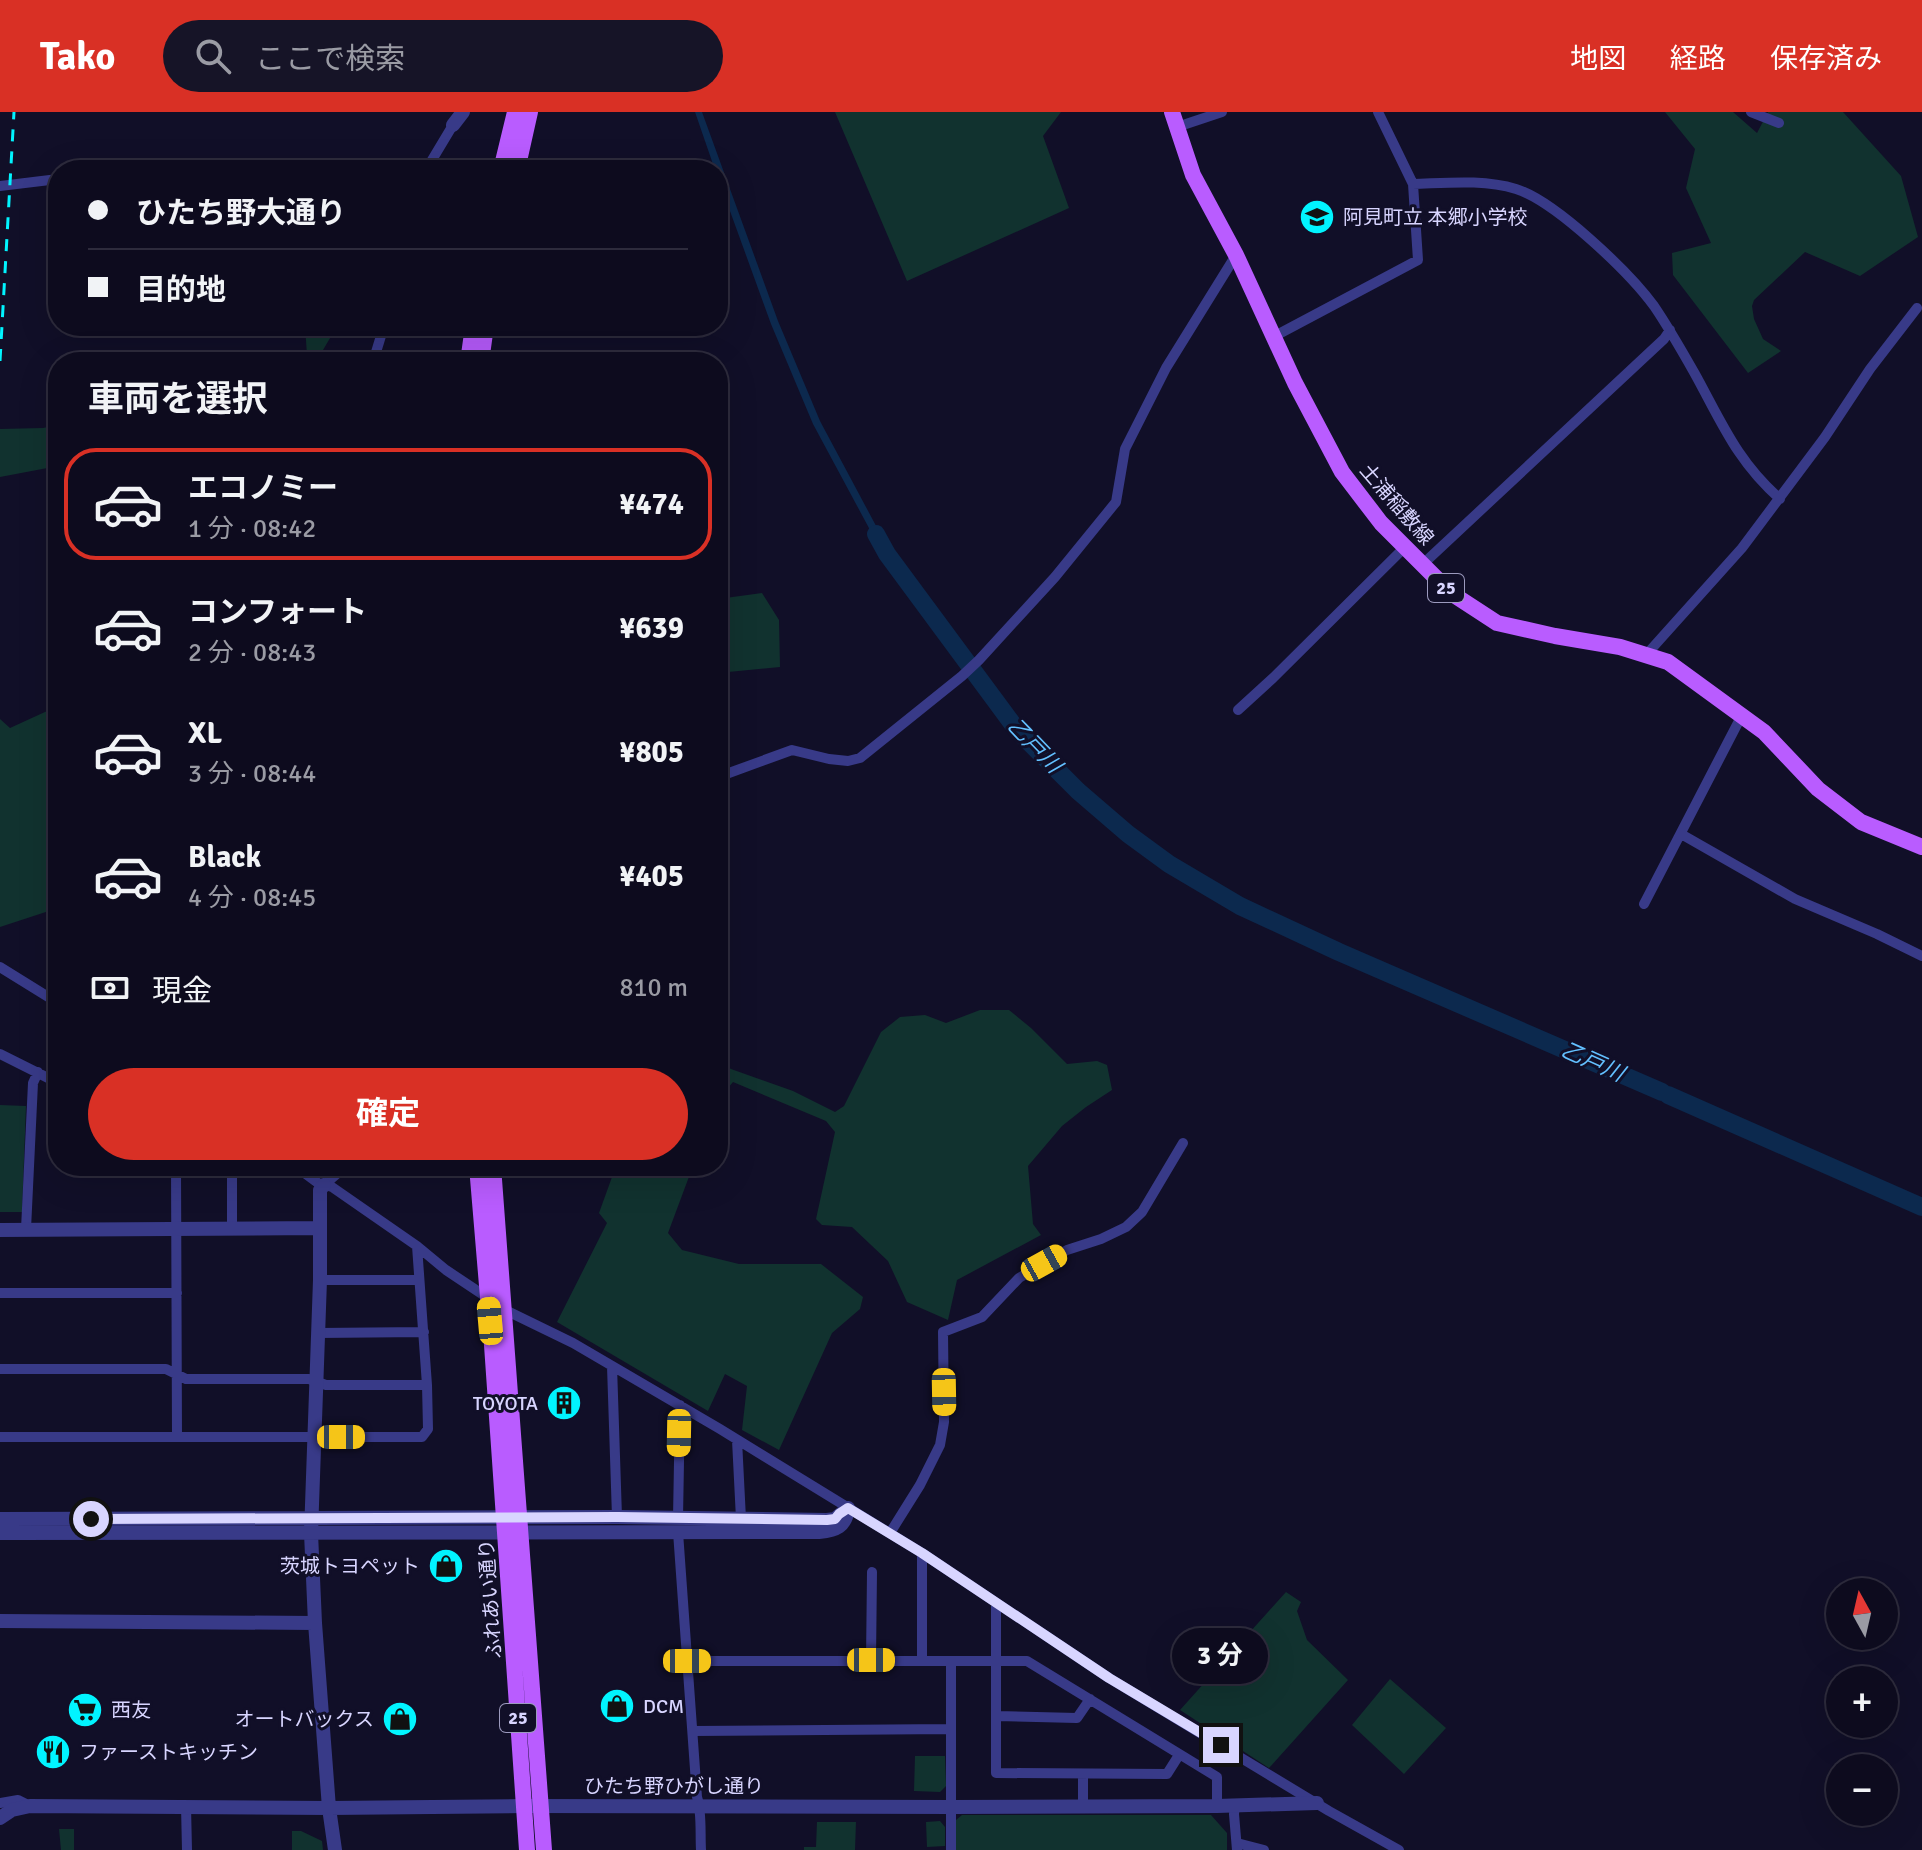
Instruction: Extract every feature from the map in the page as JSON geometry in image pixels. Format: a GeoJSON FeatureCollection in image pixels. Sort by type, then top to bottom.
{"type":"FeatureCollection","features":[{"type":"Feature","properties":{"kind":"main road"},"geometry":{"type":"LineString","coordinates":[[503,160],[515,112]]}},
{"type":"Feature","properties":{"kind":"main road"},"geometry":{"type":"LineString","coordinates":[[519,160],[530,112]]}},
{"type":"Feature","properties":{"kind":"main road","name":"土浦稲敷線"},"geometry":{"type":"LineString","coordinates":[[1175,120],[1193,175],[1236,255],[1295,383],[1342,472],[1381,523],[1451,593],[1497,623],[1620,647],[1668,662],[1764,732],[1818,789],[1861,822],[1922,847]]}},
{"type":"Feature","properties":{"kind":"main road","name":"25"},"geometry":{"type":"LineString","coordinates":[[478,1176],[488,1298]]}},
{"type":"Feature","properties":{"kind":"main road","name":"25"},"geometry":{"type":"LineString","coordinates":[[494,1176],[503,1309]]}},
{"type":"Feature","properties":{"kind":"main road","name":"ふれあい通り"},"geometry":{"type":"LineString","coordinates":[[488,1298],[512,1525]]}},
{"type":"Feature","properties":{"kind":"main road","name":"ふれあい通り"},"geometry":{"type":"LineString","coordinates":[[503,1309],[512,1525],[532,1806],[527,1850]]}},
{"type":"Feature","properties":{"kind":"main road","name":"ふれあい通り"},"geometry":{"type":"LineString","coordinates":[[532,1806],[544,1850]]}},
{"type":"Feature","properties":{"kind":"street"},"geometry":{"type":"LineString","coordinates":[[432,160],[463,112]]}},
{"type":"Feature","properties":{"kind":"street"},"geometry":{"type":"LineString","coordinates":[[1175,120],[1222,112]]}},
{"type":"Feature","properties":{"kind":"street"},"geometry":{"type":"LineString","coordinates":[[1273,337],[1418,260],[1413,184],[1378,112]]}},
{"type":"Feature","properties":{"kind":"street"},"geometry":{"type":"LineString","coordinates":[[1751,112],[1779,123]]}},
{"type":"Feature","properties":{"kind":"street"},"geometry":{"type":"LineString","coordinates":[[0,186],[48,180]]}},
{"type":"Feature","properties":{"kind":"street"},"geometry":{"type":"LineString","coordinates":[[1413,184],[1492,183],[1519,189],[1549,205],[1616,264],[1652,304],[1670,330],[1740,457],[1780,499]]}},
{"type":"Feature","properties":{"kind":"street"},"geometry":{"type":"LineString","coordinates":[[728,773],[792,750],[829,759],[848,761],[860,758],[976,662],[1055,577],[1116,502],[1125,449],[1166,368],[1236,255]]}},
{"type":"Feature","properties":{"kind":"street"},"geometry":{"type":"LineString","coordinates":[[1646,655],[1742,548],[1917,308]]}},
{"type":"Feature","properties":{"kind":"street"},"geometry":{"type":"LineString","coordinates":[[1423,564],[1670,330]]}},
{"type":"Feature","properties":{"kind":"street"},"geometry":{"type":"LineString","coordinates":[[1238,710],[1406,546]]}},
{"type":"Feature","properties":{"kind":"street"},"geometry":{"type":"LineString","coordinates":[[1644,904],[1742,715]]}},
{"type":"Feature","properties":{"kind":"street"},"geometry":{"type":"LineString","coordinates":[[1681,834],[1795,899],[1922,956]]}},
{"type":"Feature","properties":{"kind":"street"},"geometry":{"type":"LineString","coordinates":[[0,967],[48,997]]}},
{"type":"Feature","properties":{"kind":"street"},"geometry":{"type":"LineString","coordinates":[[0,1054],[48,1078]]}},
{"type":"Feature","properties":{"kind":"street"},"geometry":{"type":"LineString","coordinates":[[26,1229],[33,1083],[38,1072]]}},
{"type":"Feature","properties":{"kind":"street"},"geometry":{"type":"LineString","coordinates":[[890,1533],[940,1445],[944,1422],[943,1332],[982,1317],[1019,1278],[1044,1263],[1067,1250],[1126,1227],[1142,1212],[1183,1143]]}},
{"type":"Feature","properties":{"kind":"street"},"geometry":{"type":"LineString","coordinates":[[176,1176],[177,1436]]}},
{"type":"Feature","properties":{"kind":"street"},"geometry":{"type":"LineString","coordinates":[[232,1176],[232,1228]]}},
{"type":"Feature","properties":{"kind":"street"},"geometry":{"type":"LineString","coordinates":[[309,1176],[332,1187],[488,1298]]}},
{"type":"Feature","properties":{"kind":"street"},"geometry":{"type":"LineString","coordinates":[[334,1176],[320,1190],[311,1533],[329,1808],[335,1850]]}},
{"type":"Feature","properties":{"kind":"street"},"geometry":{"type":"LineString","coordinates":[[0,1230],[320,1228]]}},
{"type":"Feature","properties":{"kind":"street"},"geometry":{"type":"LineString","coordinates":[[0,1437],[422,1437],[428,1429],[427,1385],[417,1246]]}},
{"type":"Feature","properties":{"kind":"street"},"geometry":{"type":"LineString","coordinates":[[320,1280],[419,1280]]}},
{"type":"Feature","properties":{"kind":"street"},"geometry":{"type":"LineString","coordinates":[[0,1293],[177,1293]]}},
{"type":"Feature","properties":{"kind":"street"},"geometry":{"type":"LineString","coordinates":[[503,1309],[573,1343],[680,1405],[922,1553],[1109,1678],[1399,1850]]}},
{"type":"Feature","properties":{"kind":"street"},"geometry":{"type":"LineString","coordinates":[[318,1333],[424,1332]]}},
{"type":"Feature","properties":{"kind":"street"},"geometry":{"type":"LineString","coordinates":[[612,1366],[617,1517]]}},
{"type":"Feature","properties":{"kind":"street"},"geometry":{"type":"LineString","coordinates":[[0,1369],[166,1369],[186,1379],[309,1379],[326,1385],[427,1385]]}},
{"type":"Feature","properties":{"kind":"street"},"geometry":{"type":"LineString","coordinates":[[680,1405],[678,1525],[701,1850]]}},
{"type":"Feature","properties":{"kind":"street"},"geometry":{"type":"LineString","coordinates":[[737,1440],[741,1519]]}},
{"type":"Feature","properties":{"kind":"street"},"geometry":{"type":"LineString","coordinates":[[0,1519],[312,1518],[828,1531],[836,1530],[843,1524],[848,1508]]}},
{"type":"Feature","properties":{"kind":"street"},"geometry":{"type":"LineString","coordinates":[[0,1533],[311,1533],[512,1525],[617,1517],[678,1525],[741,1519],[827,1520],[835,1519],[848,1508]]}},
{"type":"Feature","properties":{"kind":"street"},"geometry":{"type":"LineString","coordinates":[[922,1553],[922,1661]]}},
{"type":"Feature","properties":{"kind":"street"},"geometry":{"type":"LineString","coordinates":[[871,1660],[872,1572]]}},
{"type":"Feature","properties":{"kind":"street"},"geometry":{"type":"LineString","coordinates":[[996,1603],[996,1773],[1167,1774],[1179,1755]]}},
{"type":"Feature","properties":{"kind":"street"},"geometry":{"type":"LineString","coordinates":[[0,1621],[315,1623]]}},
{"type":"Feature","properties":{"kind":"street"},"geometry":{"type":"LineString","coordinates":[[687,1661],[1027,1661],[1217,1777],[1217,1806]]}},
{"type":"Feature","properties":{"kind":"street"},"geometry":{"type":"LineString","coordinates":[[951,1661],[951,1850]]}},
{"type":"Feature","properties":{"kind":"street"},"geometry":{"type":"LineString","coordinates":[[996,1716],[1077,1718],[1090,1699]]}},
{"type":"Feature","properties":{"kind":"street"},"geometry":{"type":"LineString","coordinates":[[693,1731],[951,1729]]}},
{"type":"Feature","properties":{"kind":"street"},"geometry":{"type":"LineString","coordinates":[[1083,1774],[1083,1807]]}},
{"type":"Feature","properties":{"kind":"street"},"geometry":{"type":"LineString","coordinates":[[0,1803],[18,1800],[30,1806]]}},
{"type":"Feature","properties":{"kind":"street","name":"ひたち野ひがし通り"},"geometry":{"type":"LineString","coordinates":[[30,1806],[1083,1807],[1317,1803]]}},
{"type":"Feature","properties":{"kind":"street"},"geometry":{"type":"LineString","coordinates":[[0,1818],[12,1810],[30,1806]]}},
{"type":"Feature","properties":{"kind":"street"},"geometry":{"type":"LineString","coordinates":[[186,1806],[187,1850]]}},
{"type":"Feature","properties":{"kind":"street"},"geometry":{"type":"LineString","coordinates":[[1235,1806],[1237,1846],[1264,1850]]}},
{"type":"Feature","properties":{"kind":"green space"},"geometry":{"type":"Polygon","coordinates":[[[835,112],[1061,112],[1043,136],[1069,208],[907,281],[835,112]]]}},
{"type":"Feature","properties":{"kind":"green space"},"geometry":{"type":"Polygon","coordinates":[[[1665,112],[1733,112],[1757,133],[1768,112],[1843,112],[1901,176],[1918,237],[1860,276],[1805,252],[1754,300],[1754,319],[1763,339],[1781,351],[1748,373],[1673,275],[1672,253],[1711,243],[1686,188],[1695,149],[1665,112]]]}},
{"type":"Feature","properties":{"kind":"green space"},"geometry":{"type":"Polygon","coordinates":[[[306,336],[331,336],[323,352],[307,352],[306,336]]]}},
{"type":"Feature","properties":{"kind":"green space"},"geometry":{"type":"Polygon","coordinates":[[[48,427],[48,468],[0,477],[0,429],[48,427]]]}},
{"type":"Feature","properties":{"kind":"green space"},"geometry":{"type":"Polygon","coordinates":[[[762,593],[779,620],[780,667],[728,672],[728,598],[762,593]]]}},
{"type":"Feature","properties":{"kind":"green space"},"geometry":{"type":"Polygon","coordinates":[[[48,711],[48,911],[0,927],[0,719],[10,728],[48,711]]]}},
{"type":"Feature","properties":{"kind":"green space"},"geometry":{"type":"Polygon","coordinates":[[[980,1010],[1009,1010],[1067,1064],[1097,1061],[1107,1065],[1112,1090],[1062,1126],[1028,1166],[1033,1224],[1041,1235],[957,1280],[948,1320],[907,1302],[888,1261],[852,1227],[822,1225],[816,1219],[835,1132],[826,1121],[733,1082],[728,1088],[728,1067],[793,1091],[835,1112],[844,1106],[881,1032],[900,1017],[925,1015],[946,1023],[980,1010]]]}},
{"type":"Feature","properties":{"kind":"green space"},"geometry":{"type":"Polygon","coordinates":[[[0,1105],[26,1106],[22,1212],[0,1212],[0,1105]]]}},
{"type":"Feature","properties":{"kind":"green space"},"geometry":{"type":"Polygon","coordinates":[[[612,1176],[689,1176],[668,1233],[682,1250],[739,1264],[821,1264],[863,1297],[860,1309],[832,1333],[779,1450],[742,1430],[747,1386],[725,1374],[708,1411],[557,1322],[607,1223],[599,1213],[612,1176]]]}},
{"type":"Feature","properties":{"kind":"green space"},"geometry":{"type":"Polygon","coordinates":[[[1286,1592],[1301,1602],[1297,1611],[1307,1640],[1348,1680],[1269,1768],[1180,1710],[1286,1592]]]}},
{"type":"Feature","properties":{"kind":"green space"},"geometry":{"type":"Polygon","coordinates":[[[1390,1679],[1446,1728],[1404,1774],[1352,1725],[1390,1679]]]}},
{"type":"Feature","properties":{"kind":"green space"},"geometry":{"type":"Polygon","coordinates":[[[915,1756],[945,1756],[946,1786],[940,1792],[914,1791],[915,1756]]]}},
{"type":"Feature","properties":{"kind":"green space"},"geometry":{"type":"Polygon","coordinates":[[[962,1815],[1211,1815],[1227,1833],[1227,1850],[956,1850],[956,1820],[962,1815]]]}},
{"type":"Feature","properties":{"kind":"green space"},"geometry":{"type":"Polygon","coordinates":[[[940,1821],[945,1827],[945,1846],[927,1847],[926,1822],[940,1821]]]}},
{"type":"Feature","properties":{"kind":"green space"},"geometry":{"type":"Polygon","coordinates":[[[817,1822],[856,1822],[855,1850],[804,1850],[804,1847],[816,1847],[817,1822]]]}},
{"type":"Feature","properties":{"kind":"green space"},"geometry":{"type":"Polygon","coordinates":[[[59,1829],[74,1829],[74,1850],[61,1850],[59,1829]]]}},
{"type":"Feature","properties":{"kind":"green space"},"geometry":{"type":"Polygon","coordinates":[[[292,1831],[301,1831],[322,1841],[323,1850],[292,1850],[292,1831]]]}},
{"type":"Feature","properties":{"kind":"water"},"geometry":{"type":"Polygon","coordinates":[[[695,112],[702,112],[719,160],[712,160],[695,112]]]}},
{"type":"Feature","properties":{"kind":"water"},"geometry":{"type":"Polygon","coordinates":[[[728,184],[778,321],[820,421],[890,552],[884,556],[813,424],[771,324],[728,206],[728,184]]]}},
{"type":"Feature","properties":{"kind":"waterway","name":"乙戸川"},"geometry":{"type":"LineString","coordinates":[[876,534],[887,554],[1017,730],[1078,791],[1169,864],[1240,906],[1339,952],[1662,1092]]}},
{"type":"Feature","properties":{"kind":"waterway","name":"乙戸川"},"geometry":{"type":"LineString","coordinates":[[1668,1095],[1922,1207]]}},
{"type":"Feature","properties":{"kind":"railway"},"geometry":{"type":"LineString","coordinates":[[0,361],[14,112]]}},
{"type":"Feature","properties":{"kind":"place","name":"阿見町立 本郷小学校"},"geometry":{"type":"Point","coordinates":[1317,217]}},
{"type":"Feature","properties":{"kind":"place","name":"TOYOTA"},"geometry":{"type":"Point","coordinates":[564,1403]}},
{"type":"Feature","properties":{"kind":"place","name":"茨城トヨペット"},"geometry":{"type":"Point","coordinates":[446,1566]}},
{"type":"Feature","properties":{"kind":"place","name":"DCM"},"geometry":{"type":"Point","coordinates":[617,1706]}},
{"type":"Feature","properties":{"kind":"place","name":"西友"},"geometry":{"type":"Point","coordinates":[85,1710]}},
{"type":"Feature","properties":{"kind":"place","name":"オートバックス"},"geometry":{"type":"Point","coordinates":[400,1719]}},
{"type":"Feature","properties":{"kind":"place","name":"ファーストキッチン"},"geometry":{"type":"Point","coordinates":[53,1752]}},
{"type":"Feature","properties":{"kind":"route"},"geometry":{"type":"LineString","coordinates":[[91,1519],[617,1517],[827,1520],[835,1519],[848,1508],[922,1553],[1109,1678],[1221,1745]]}}]}
